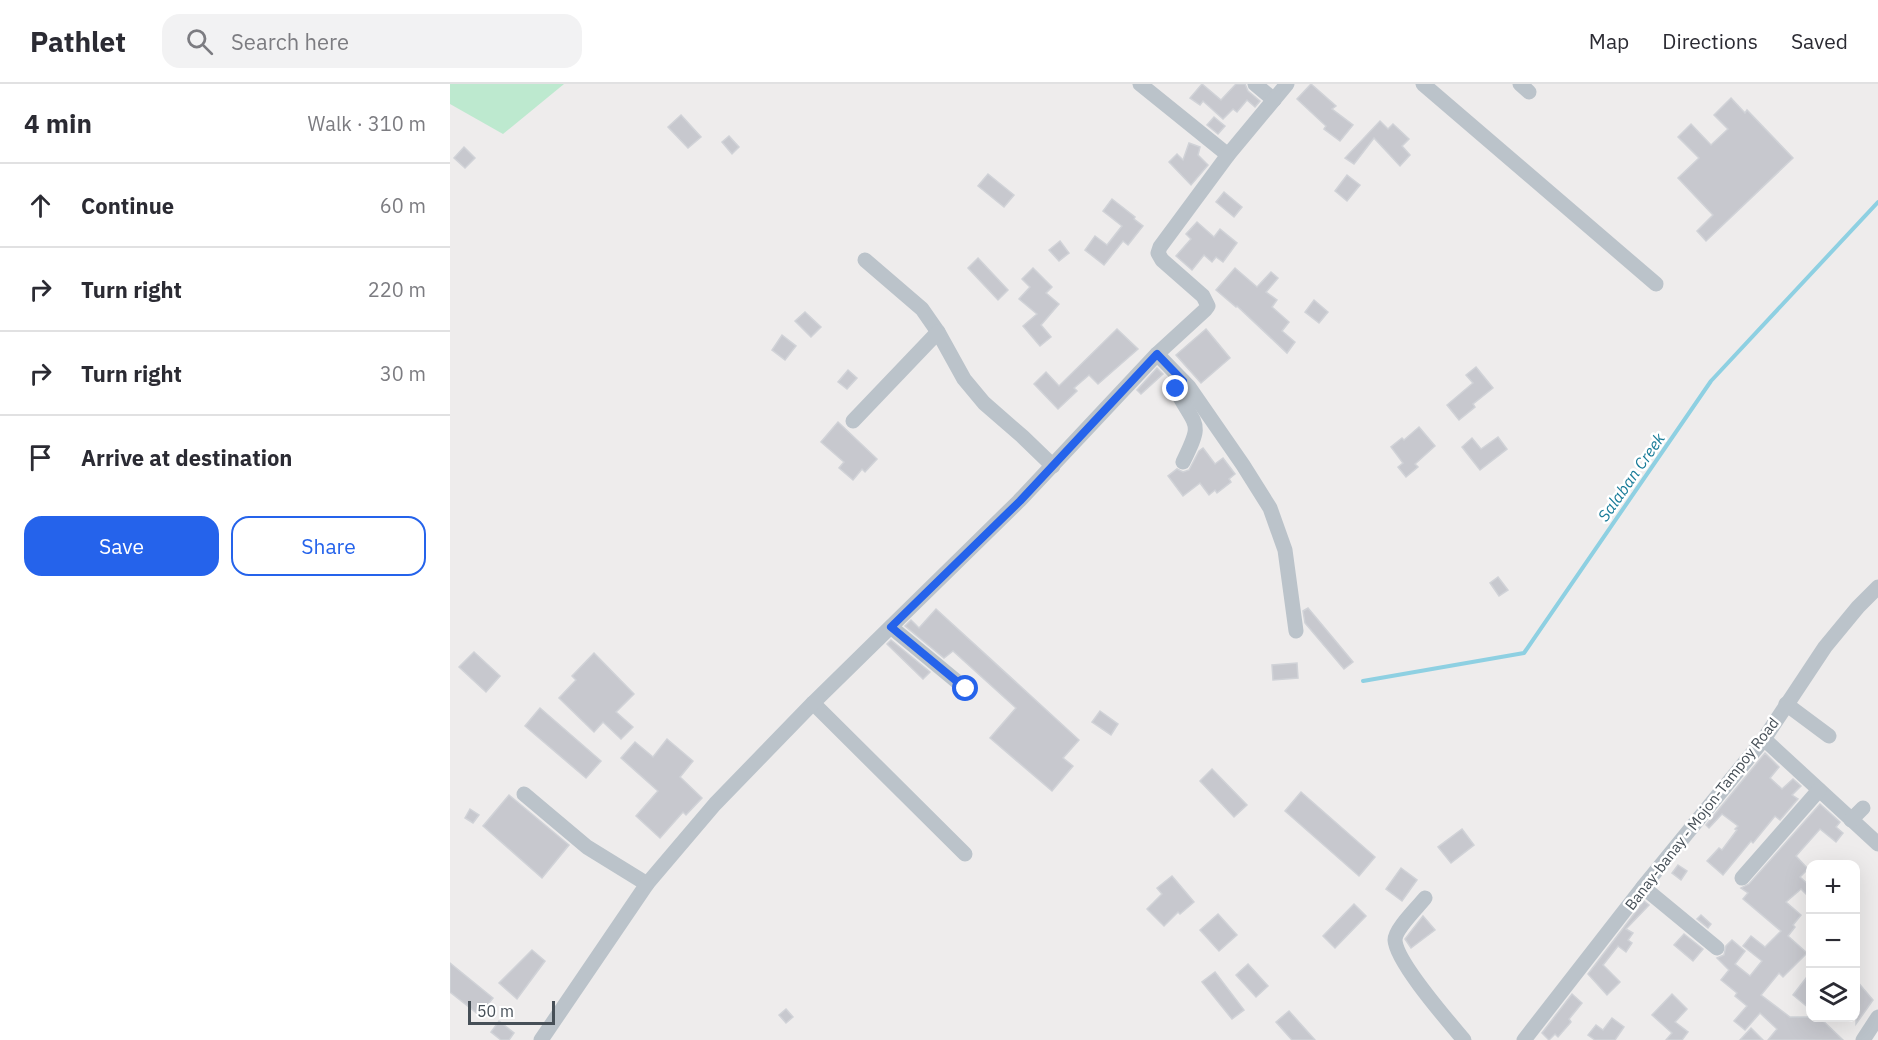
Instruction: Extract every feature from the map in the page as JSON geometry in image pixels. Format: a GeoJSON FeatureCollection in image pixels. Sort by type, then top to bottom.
{"type":"FeatureCollection","features":[{"type":"Feature","properties":{"kind":"street"},"geometry":{"type":"LineString","coordinates":[[1140,84],[1228,155]]}},
{"type":"Feature","properties":{"kind":"street"},"geometry":{"type":"LineString","coordinates":[[1255,84],[1274,100]]}},
{"type":"Feature","properties":{"kind":"street"},"geometry":{"type":"LineString","coordinates":[[541,1040],[646,884],[715,804],[813,703],[1020,501],[1157,354],[1206,310],[1208,306],[1203,296],[1162,260],[1158,253],[1160,247],[1228,155],[1287,84]]}},
{"type":"Feature","properties":{"kind":"street"},"geometry":{"type":"LineString","coordinates":[[1423,84],[1656,284]]}},
{"type":"Feature","properties":{"kind":"street"},"geometry":{"type":"LineString","coordinates":[[864,260],[922,309],[964,378],[984,403],[1053,466]]}},
{"type":"Feature","properties":{"kind":"street"},"geometry":{"type":"LineString","coordinates":[[852,421],[938,332]]}},
{"type":"Feature","properties":{"kind":"street"},"geometry":{"type":"LineString","coordinates":[[1157,354],[1189,387],[1270,508],[1285,550],[1296,631]]}},
{"type":"Feature","properties":{"kind":"street"},"geometry":{"type":"LineString","coordinates":[[1183,381],[1177,388],[1177,392],[1196,426],[1195,437],[1183,462]]}},
{"type":"Feature","properties":{"kind":"street","name":"Banay-banay - Mojon-Tampoy Road"},"geometry":{"type":"LineString","coordinates":[[1526,1039],[1643,887],[1764,739],[1825,647],[1878,586]]}},
{"type":"Feature","properties":{"kind":"street"},"geometry":{"type":"LineString","coordinates":[[891,627],[966,689]]}},
{"type":"Feature","properties":{"kind":"street"},"geometry":{"type":"LineString","coordinates":[[813,703],[965,854]]}},
{"type":"Feature","properties":{"kind":"street"},"geometry":{"type":"LineString","coordinates":[[1786,704],[1829,736]]}},
{"type":"Feature","properties":{"kind":"street"},"geometry":{"type":"LineString","coordinates":[[1764,739],[1878,844]]}},
{"type":"Feature","properties":{"kind":"street"},"geometry":{"type":"LineString","coordinates":[[1742,878],[1819,790]]}},
{"type":"Feature","properties":{"kind":"street"},"geometry":{"type":"LineString","coordinates":[[524,794],[587,847],[646,884]]}},
{"type":"Feature","properties":{"kind":"street"},"geometry":{"type":"LineString","coordinates":[[1851,820],[1863,808]]}},
{"type":"Feature","properties":{"kind":"street"},"geometry":{"type":"LineString","coordinates":[[1643,887],[1717,948]]}},
{"type":"Feature","properties":{"kind":"street"},"geometry":{"type":"LineString","coordinates":[[1425,898],[1397,932],[1395,940],[1404,962],[1419,984],[1464,1040]]}},
{"type":"Feature","properties":{"kind":"street"},"geometry":{"type":"LineString","coordinates":[[1863,1040],[1878,1017]]}},
{"type":"Feature","properties":{"kind":"green space"},"geometry":{"type":"Polygon","coordinates":[[[450,84],[564,84],[503,134],[450,104],[450,84]]]}},
{"type":"Feature","properties":{"kind":"building"},"geometry":{"type":"Polygon","coordinates":[[[1202,84],[1221,100],[1236,84],[1245,84],[1248,91],[1260,101],[1255,107],[1247,100],[1237,112],[1233,109],[1223,119],[1203,101],[1200,105],[1190,98],[1202,84]]]}},
{"type":"Feature","properties":{"kind":"building"},"geometry":{"type":"Polygon","coordinates":[[[1311,84],[1336,106],[1332,109],[1353,125],[1340,141],[1324,129],[1326,126],[1297,99],[1311,84]]]}},
{"type":"Feature","properties":{"kind":"building"},"geometry":{"type":"Polygon","coordinates":[[[1731,98],[1745,113],[1747,110],[1793,158],[1706,241],[1697,231],[1713,215],[1678,178],[1699,158],[1678,137],[1691,124],[1711,145],[1728,129],[1714,115],[1731,98]]]}},
{"type":"Feature","properties":{"kind":"building"},"geometry":{"type":"Polygon","coordinates":[[[681,115],[701,137],[688,148],[668,127],[681,115]]]}},
{"type":"Feature","properties":{"kind":"building"},"geometry":{"type":"Polygon","coordinates":[[[1214,117],[1225,126],[1218,134],[1207,125],[1214,117]]]}},
{"type":"Feature","properties":{"kind":"building"},"geometry":{"type":"Polygon","coordinates":[[[1380,121],[1388,129],[1393,124],[1409,139],[1402,146],[1410,155],[1400,166],[1374,138],[1354,164],[1345,158],[1380,121]]]}},
{"type":"Feature","properties":{"kind":"building"},"geometry":{"type":"Polygon","coordinates":[[[729,136],[739,147],[732,154],[722,142],[729,136]]]}},
{"type":"Feature","properties":{"kind":"building"},"geometry":{"type":"Polygon","coordinates":[[[1189,143],[1200,147],[1198,155],[1208,165],[1191,185],[1169,162],[1177,154],[1183,160],[1189,143]]]}},
{"type":"Feature","properties":{"kind":"building"},"geometry":{"type":"Polygon","coordinates":[[[464,147],[475,158],[465,168],[454,158],[464,147]]]}},
{"type":"Feature","properties":{"kind":"building"},"geometry":{"type":"Polygon","coordinates":[[[988,174],[1014,195],[1004,207],[978,186],[988,174]]]}},
{"type":"Feature","properties":{"kind":"building"},"geometry":{"type":"Polygon","coordinates":[[[1347,175],[1360,185],[1347,201],[1335,191],[1347,175]]]}},
{"type":"Feature","properties":{"kind":"building"},"geometry":{"type":"Polygon","coordinates":[[[1224,192],[1242,207],[1234,217],[1216,202],[1224,192]]]}},
{"type":"Feature","properties":{"kind":"building"},"geometry":{"type":"Polygon","coordinates":[[[1112,199],[1143,226],[1128,245],[1123,241],[1104,265],[1085,250],[1095,236],[1107,245],[1122,226],[1103,211],[1112,199]]]}},
{"type":"Feature","properties":{"kind":"building"},"geometry":{"type":"Polygon","coordinates":[[[1197,222],[1214,237],[1220,229],[1237,243],[1223,262],[1216,257],[1212,262],[1204,255],[1192,270],[1176,256],[1191,239],[1186,234],[1197,222]]]}},
{"type":"Feature","properties":{"kind":"building"},"geometry":{"type":"Polygon","coordinates":[[[1060,241],[1069,253],[1059,261],[1049,250],[1060,241]]]}},
{"type":"Feature","properties":{"kind":"building"},"geometry":{"type":"Polygon","coordinates":[[[978,258],[1008,290],[998,300],[968,268],[978,258]]]}},
{"type":"Feature","properties":{"kind":"building"},"geometry":{"type":"Polygon","coordinates":[[[1033,268],[1052,287],[1046,293],[1059,304],[1041,325],[1051,337],[1040,346],[1023,326],[1037,314],[1019,299],[1030,287],[1022,279],[1033,268]]]}},
{"type":"Feature","properties":{"kind":"building"},"geometry":{"type":"Polygon","coordinates":[[[1235,268],[1257,287],[1271,272],[1278,278],[1266,292],[1277,300],[1272,307],[1289,322],[1282,331],[1295,342],[1287,353],[1237,306],[1216,290],[1235,268]]]}},
{"type":"Feature","properties":{"kind":"building"},"geometry":{"type":"Polygon","coordinates":[[[1314,300],[1328,312],[1319,323],[1305,312],[1314,300]]]}},
{"type":"Feature","properties":{"kind":"building"},"geometry":{"type":"Polygon","coordinates":[[[805,312],[821,327],[811,337],[795,321],[805,312]]]}},
{"type":"Feature","properties":{"kind":"building"},"geometry":{"type":"Polygon","coordinates":[[[1117,329],[1138,349],[1098,384],[1089,375],[1074,388],[1077,391],[1058,409],[1034,384],[1046,372],[1059,386],[1117,329]]]}},
{"type":"Feature","properties":{"kind":"building"},"geometry":{"type":"Polygon","coordinates":[[[1206,329],[1230,358],[1201,383],[1176,355],[1206,329]]]}},
{"type":"Feature","properties":{"kind":"building"},"geometry":{"type":"Polygon","coordinates":[[[782,335],[796,346],[785,360],[772,350],[782,335]]]}},
{"type":"Feature","properties":{"kind":"building"},"geometry":{"type":"Polygon","coordinates":[[[1476,367],[1493,388],[1473,404],[1475,407],[1459,420],[1447,405],[1473,383],[1466,375],[1476,367]]]}},
{"type":"Feature","properties":{"kind":"building"},"geometry":{"type":"Polygon","coordinates":[[[1157,368],[1163,374],[1141,394],[1137,390],[1157,368]]]}},
{"type":"Feature","properties":{"kind":"building"},"geometry":{"type":"Polygon","coordinates":[[[848,370],[857,378],[847,389],[838,382],[848,370]]]}},
{"type":"Feature","properties":{"kind":"building"},"geometry":{"type":"Polygon","coordinates":[[[838,422],[877,459],[865,472],[862,469],[853,480],[839,468],[844,462],[821,442],[838,422]]]}},
{"type":"Feature","properties":{"kind":"building"},"geometry":{"type":"Polygon","coordinates":[[[1419,427],[1435,446],[1415,464],[1418,467],[1406,477],[1398,467],[1403,463],[1391,447],[1402,438],[1404,440],[1419,427]]]}},
{"type":"Feature","properties":{"kind":"building"},"geometry":{"type":"Polygon","coordinates":[[[1498,437],[1507,449],[1480,470],[1462,447],[1472,438],[1481,449],[1498,437]]]}},
{"type":"Feature","properties":{"kind":"building"},"geometry":{"type":"Polygon","coordinates":[[[1203,448],[1215,464],[1223,458],[1235,474],[1229,479],[1231,482],[1217,493],[1215,490],[1209,495],[1200,483],[1183,496],[1168,476],[1177,469],[1183,472],[1189,470],[1203,448]]]}},
{"type":"Feature","properties":{"kind":"building"},"geometry":{"type":"Polygon","coordinates":[[[1498,577],[1508,590],[1499,596],[1490,583],[1498,577]]]}},
{"type":"Feature","properties":{"kind":"building"},"geometry":{"type":"Polygon","coordinates":[[[1308,608],[1353,662],[1344,669],[1305,623],[1303,611],[1308,608]]]}},
{"type":"Feature","properties":{"kind":"building"},"geometry":{"type":"Polygon","coordinates":[[[936,609],[1079,740],[1063,758],[1073,766],[1052,791],[990,738],[1016,708],[953,651],[944,658],[905,626],[911,620],[919,628],[936,609]]]}},
{"type":"Feature","properties":{"kind":"building"},"geometry":{"type":"Polygon","coordinates":[[[891,640],[930,672],[923,679],[887,644],[891,640]]]}},
{"type":"Feature","properties":{"kind":"building"},"geometry":{"type":"Polygon","coordinates":[[[474,652],[500,676],[486,692],[459,667],[474,652]]]}},
{"type":"Feature","properties":{"kind":"building"},"geometry":{"type":"Polygon","coordinates":[[[594,653],[634,694],[616,712],[633,727],[621,739],[603,722],[594,732],[559,698],[576,680],[572,676],[594,653]]]}},
{"type":"Feature","properties":{"kind":"building"},"geometry":{"type":"Polygon","coordinates":[[[1297,663],[1298,678],[1273,680],[1272,665],[1297,663]]]}},
{"type":"Feature","properties":{"kind":"building"},"geometry":{"type":"Polygon","coordinates":[[[540,708],[601,761],[586,778],[525,726],[540,708]]]}},
{"type":"Feature","properties":{"kind":"building"},"geometry":{"type":"Polygon","coordinates":[[[1100,711],[1118,724],[1111,735],[1092,722],[1100,711]]]}},
{"type":"Feature","properties":{"kind":"building"},"geometry":{"type":"Polygon","coordinates":[[[667,739],[693,761],[680,777],[702,798],[686,815],[683,812],[660,838],[636,816],[658,791],[621,758],[635,742],[653,757],[667,739]]]}},
{"type":"Feature","properties":{"kind":"building"},"geometry":{"type":"Polygon","coordinates":[[[1765,753],[1779,767],[1770,778],[1782,789],[1793,779],[1801,786],[1792,795],[1798,799],[1780,820],[1775,816],[1723,875],[1707,861],[1719,848],[1722,850],[1738,826],[1722,814],[1709,828],[1706,825],[1765,753]]]}},
{"type":"Feature","properties":{"kind":"building"},"geometry":{"type":"Polygon","coordinates":[[[1212,769],[1247,805],[1234,817],[1200,781],[1212,769]]]}},
{"type":"Feature","properties":{"kind":"building"},"geometry":{"type":"Polygon","coordinates":[[[1301,792],[1375,857],[1359,876],[1285,811],[1301,792]]]}},
{"type":"Feature","properties":{"kind":"building"},"geometry":{"type":"Polygon","coordinates":[[[509,795],[569,845],[542,878],[483,826],[509,795]]]}},
{"type":"Feature","properties":{"kind":"building"},"geometry":{"type":"Polygon","coordinates":[[[1820,804],[1840,822],[1836,827],[1843,833],[1836,842],[1820,829],[1796,856],[1806,867],[1806,871],[1800,877],[1806,882],[1806,894],[1801,889],[1786,902],[1801,915],[1788,936],[1806,954],[1783,977],[1779,973],[1761,995],[1790,1017],[1806,1017],[1806,1022],[1824,1022],[1843,1040],[1768,1040],[1777,1029],[1760,1013],[1745,1030],[1734,1021],[1747,1006],[1735,996],[1737,993],[1721,980],[1729,970],[1717,958],[1724,955],[1726,946],[1732,940],[1745,951],[1735,964],[1750,976],[1762,961],[1743,946],[1751,936],[1765,947],[1781,931],[1743,899],[1748,893],[1741,888],[1749,884],[1820,804]]]}},
{"type":"Feature","properties":{"kind":"building"},"geometry":{"type":"Polygon","coordinates":[[[470,809],[479,815],[473,823],[465,818],[470,809]]]}},
{"type":"Feature","properties":{"kind":"building"},"geometry":{"type":"Polygon","coordinates":[[[1462,829],[1474,845],[1451,863],[1438,847],[1462,829]]]}},
{"type":"Feature","properties":{"kind":"building"},"geometry":{"type":"Polygon","coordinates":[[[1678,865],[1687,871],[1681,880],[1672,873],[1678,865]]]}},
{"type":"Feature","properties":{"kind":"building"},"geometry":{"type":"Polygon","coordinates":[[[1401,868],[1417,880],[1402,901],[1386,889],[1401,868]]]}},
{"type":"Feature","properties":{"kind":"building"},"geometry":{"type":"Polygon","coordinates":[[[1172,876],[1194,902],[1180,914],[1178,912],[1164,926],[1147,909],[1162,894],[1157,888],[1172,876]]]}},
{"type":"Feature","properties":{"kind":"building"},"geometry":{"type":"Polygon","coordinates":[[[1644,901],[1649,905],[1626,929],[1633,933],[1628,940],[1632,943],[1626,952],[1618,946],[1603,965],[1620,982],[1607,995],[1588,974],[1644,901]]]}},
{"type":"Feature","properties":{"kind":"building"},"geometry":{"type":"Polygon","coordinates":[[[1354,904],[1366,916],[1335,948],[1323,936],[1354,904]]]}},
{"type":"Feature","properties":{"kind":"building"},"geometry":{"type":"Polygon","coordinates":[[[1218,914],[1237,935],[1219,951],[1200,930],[1218,914]]]}},
{"type":"Feature","properties":{"kind":"building"},"geometry":{"type":"Polygon","coordinates":[[[1701,915],[1711,924],[1708,928],[1697,919],[1701,915]]]}},
{"type":"Feature","properties":{"kind":"building"},"geometry":{"type":"Polygon","coordinates":[[[1423,916],[1435,930],[1411,948],[1405,939],[1423,916]]]}},
{"type":"Feature","properties":{"kind":"building"},"geometry":{"type":"Polygon","coordinates":[[[1684,934],[1703,949],[1693,961],[1674,945],[1684,934]]]}},
{"type":"Feature","properties":{"kind":"building"},"geometry":{"type":"Polygon","coordinates":[[[532,950],[545,961],[517,999],[499,983],[532,950]]]}},
{"type":"Feature","properties":{"kind":"building"},"geometry":{"type":"Polygon","coordinates":[[[450,963],[493,998],[479,1015],[450,992],[450,963]]]}},
{"type":"Feature","properties":{"kind":"building"},"geometry":{"type":"Polygon","coordinates":[[[1248,964],[1268,986],[1256,997],[1236,975],[1248,964]]]}},
{"type":"Feature","properties":{"kind":"building"},"geometry":{"type":"Polygon","coordinates":[[[1215,972],[1244,1010],[1232,1019],[1202,982],[1215,972]]]}},
{"type":"Feature","properties":{"kind":"building"},"geometry":{"type":"Polygon","coordinates":[[[1806,978],[1806,1006],[1793,995],[1806,978]]]}},
{"type":"Feature","properties":{"kind":"building"},"geometry":{"type":"Polygon","coordinates":[[[1860,985],[1873,1000],[1860,1018],[1860,985]]]}},
{"type":"Feature","properties":{"kind":"building"},"geometry":{"type":"Polygon","coordinates":[[[1572,994],[1582,1003],[1569,1019],[1571,1022],[1558,1037],[1555,1034],[1549,1040],[1542,1033],[1572,994]]]}},
{"type":"Feature","properties":{"kind":"building"},"geometry":{"type":"Polygon","coordinates":[[[1672,994],[1687,1009],[1675,1022],[1688,1032],[1682,1040],[1666,1040],[1672,1033],[1652,1015],[1672,994]]]}},
{"type":"Feature","properties":{"kind":"building"},"geometry":{"type":"Polygon","coordinates":[[[786,1009],[793,1017],[786,1023],[779,1015],[786,1009]]]}},
{"type":"Feature","properties":{"kind":"building"},"geometry":{"type":"Polygon","coordinates":[[[1289,1011],[1315,1040],[1292,1040],[1276,1022],[1289,1011]]]}},
{"type":"Feature","properties":{"kind":"building"},"geometry":{"type":"Polygon","coordinates":[[[1612,1018],[1624,1027],[1615,1040],[1595,1040],[1588,1035],[1596,1025],[1603,1030],[1612,1018]]]}},
{"type":"Feature","properties":{"kind":"building"},"geometry":{"type":"Polygon","coordinates":[[[499,1021],[514,1033],[509,1040],[501,1040],[491,1032],[499,1021]]]}},
{"type":"Feature","properties":{"kind":"building"},"geometry":{"type":"Polygon","coordinates":[[[1751,1028],[1763,1040],[1740,1040],[1751,1028]]]}},
{"type":"Feature","properties":{"kind":"waterway","name":"Salaban Creek"},"geometry":{"type":"LineString","coordinates":[[1363,681],[1524,653],[1711,381],[1878,202]]}},
{"type":"Feature","properties":{"kind":"route"},"geometry":{"type":"LineString","coordinates":[[966,689],[891,627],[1020,501],[1157,354],[1183,381],[1176,389]]}}]}
